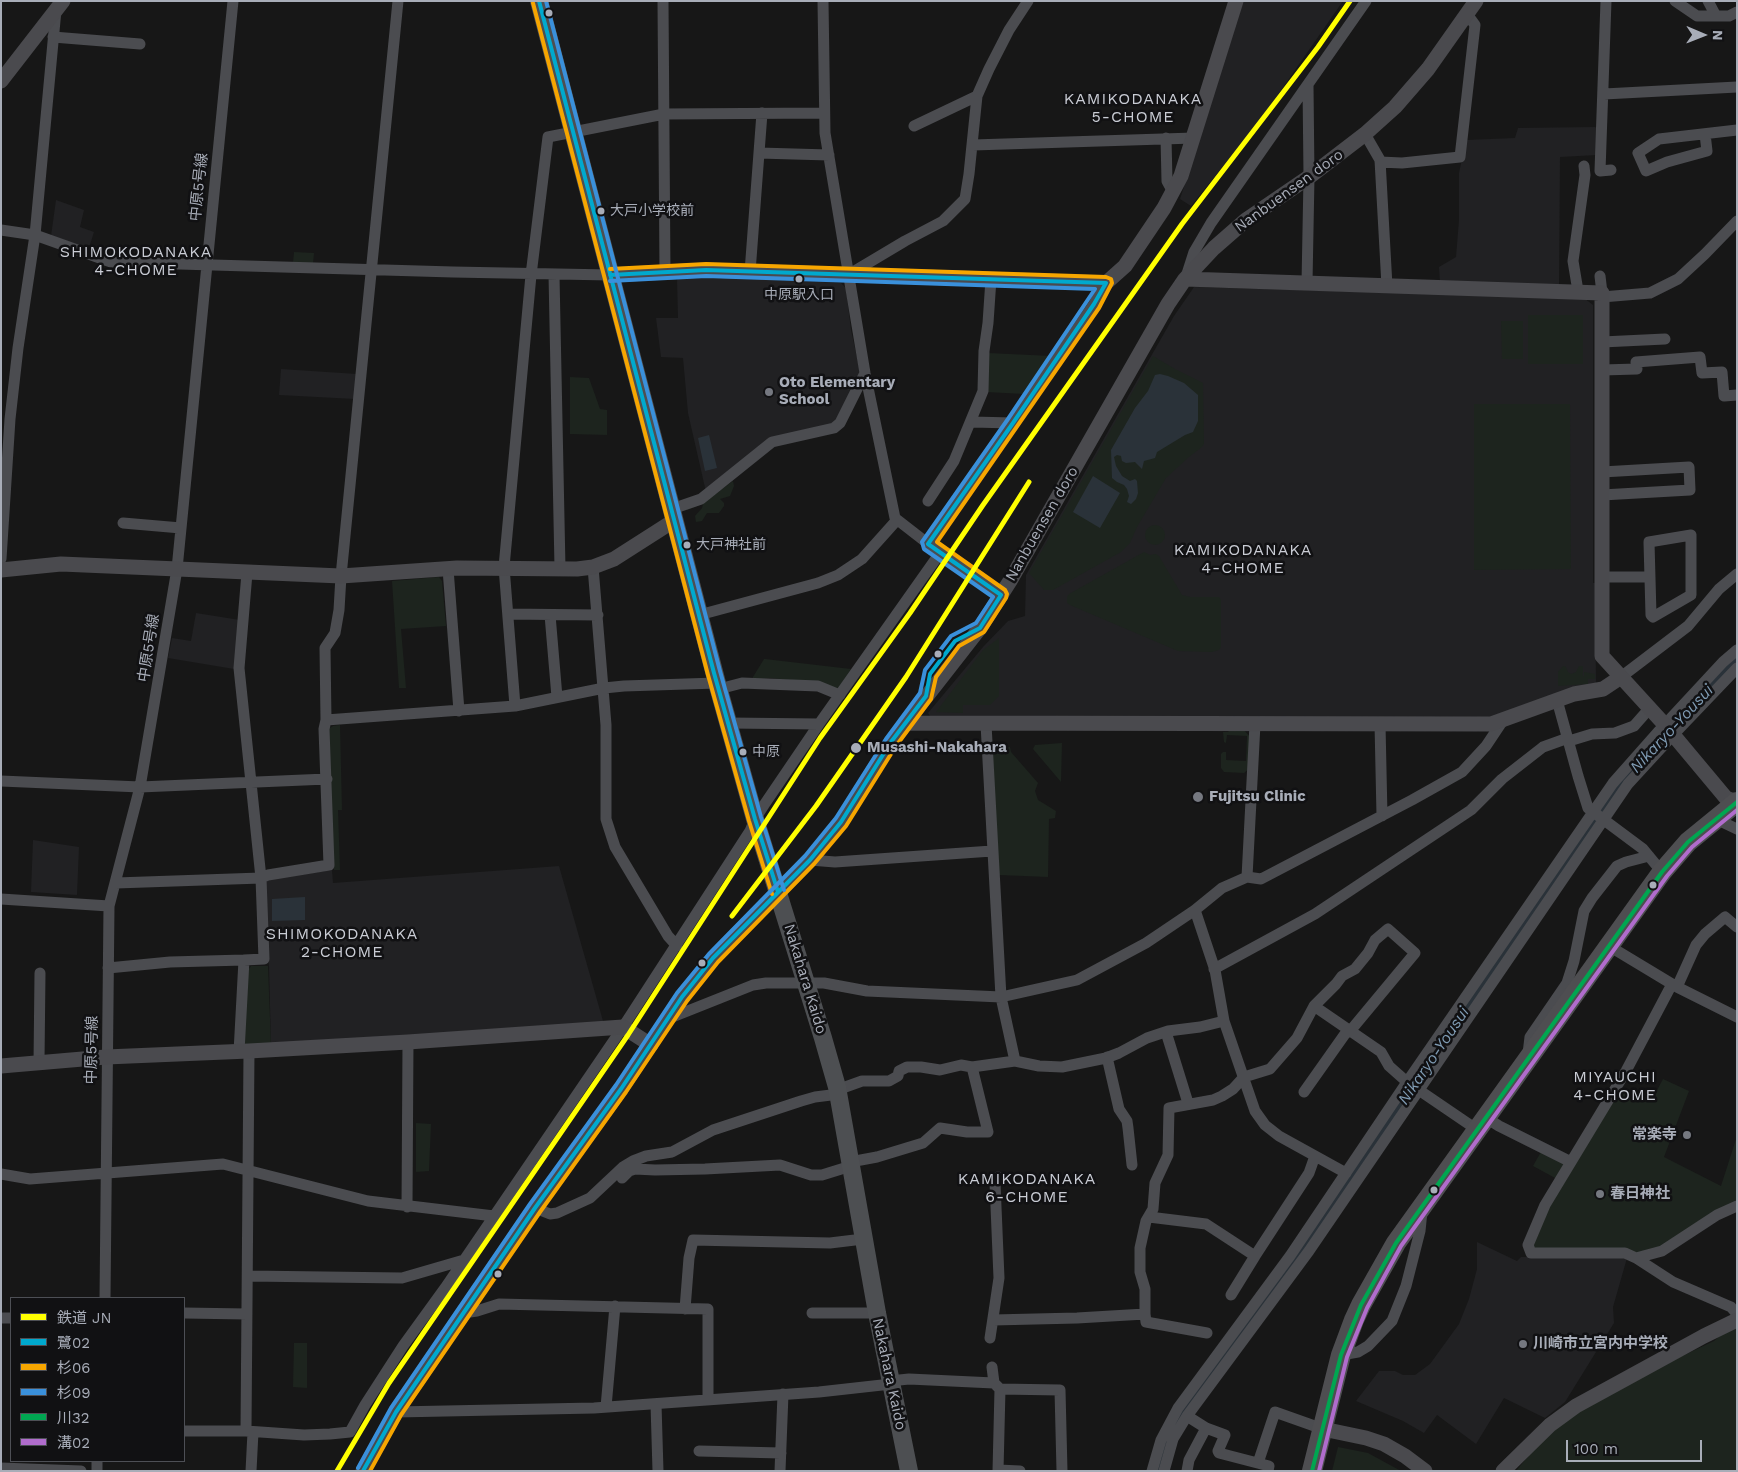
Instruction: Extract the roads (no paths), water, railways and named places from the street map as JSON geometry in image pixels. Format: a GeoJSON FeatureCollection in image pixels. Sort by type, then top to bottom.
{"type":"FeatureCollection","features":[{"type":"Feature","properties":{"kind":"highway"},"geometry":{"type":"LineString","coordinates":[[1312,1471],[1341,1355],[1354,1320],[1383,1263],[1422,1204],[1662,872],[1688,842],[1737,802]]}},
{"type":"Feature","properties":{"kind":"main road","name":"Nakahara Kaido"},"geometry":{"type":"LineString","coordinates":[[539,1],[718,686],[755,819],[830,1060],[838,1092],[877,1313],[910,1471]]}},
{"type":"Feature","properties":{"kind":"street","name":"中原5号線"},"geometry":{"type":"LineString","coordinates":[[105,1297],[109,906],[140,787],[176,570],[233,1]]}},
{"type":"Feature","properties":{"kind":"street"},"geometry":{"type":"LineString","coordinates":[[116,883],[261,878],[268,875],[329,866],[324,729],[326,720],[325,648],[334,632],[339,610],[398,1]]}},
{"type":"Feature","properties":{"kind":"street"},"geometry":{"type":"LineString","coordinates":[[663,1],[665,272]]}},
{"type":"Feature","properties":{"kind":"street"},"geometry":{"type":"LineString","coordinates":[[822,1],[824,113],[829,155],[865,373],[896,520],[1001,595]]}},
{"type":"Feature","properties":{"kind":"street"},"geometry":{"type":"LineString","coordinates":[[848,275],[943,221],[965,198],[973,145],[977,96],[1009,30],[1028,1]]}},
{"type":"Feature","properties":{"kind":"street"},"geometry":{"type":"LineString","coordinates":[[928,544],[1094,304],[1106,282],[1125,266],[1164,208],[1181,176],[1236,1]]}},
{"type":"Feature","properties":{"kind":"street"},"geometry":{"type":"LineString","coordinates":[[1366,1],[1211,224],[1194,252],[1185,279],[1578,291],[1602,295],[1650,293],[1678,278],[1737,221]]}},
{"type":"Feature","properties":{"kind":"street","name":"Nanbuensen doro"},"geometry":{"type":"LineString","coordinates":[[363,1471],[396,1412],[535,1208],[670,1018],[682,998],[713,958],[810,860],[842,822],[891,742],[980,628],[1001,595],[1168,304],[1185,279],[1214,248],[1246,220],[1309,177],[1365,134],[1395,107],[1428,69],[1476,1]]}},
{"type":"Feature","properties":{"kind":"street"},"geometry":{"type":"LineString","coordinates":[[1606,1],[1600,171],[1611,170]]}},
{"type":"Feature","properties":{"kind":"street"},"geometry":{"type":"LineString","coordinates":[[1675,1],[1697,16],[1735,17]]}},
{"type":"Feature","properties":{"kind":"street"},"geometry":{"type":"LineString","coordinates":[[1708,1],[1716,16]]}},
{"type":"Feature","properties":{"kind":"street"},"geometry":{"type":"LineString","coordinates":[[1,559],[10,419],[35,235],[53,37],[59,4]]}},
{"type":"Feature","properties":{"kind":"street"},"geometry":{"type":"LineString","coordinates":[[1,81],[59,4]]}},
{"type":"Feature","properties":{"kind":"street"},"geometry":{"type":"LineString","coordinates":[[1380,162],[1402,163],[1460,157],[1474,25],[1467,14]]}},
{"type":"Feature","properties":{"kind":"street"},"geometry":{"type":"LineString","coordinates":[[53,37],[140,44]]}},
{"type":"Feature","properties":{"kind":"street"},"geometry":{"type":"LineString","coordinates":[[1307,283],[1308,85]]}},
{"type":"Feature","properties":{"kind":"street"},"geometry":{"type":"LineString","coordinates":[[1604,94],[1737,87]]}},
{"type":"Feature","properties":{"kind":"street"},"geometry":{"type":"LineString","coordinates":[[914,126],[977,96]]}},
{"type":"Feature","properties":{"kind":"street"},"geometry":{"type":"LineString","coordinates":[[750,272],[762,113]]}},
{"type":"Feature","properties":{"kind":"street"},"geometry":{"type":"LineString","coordinates":[[515,706],[504,567],[532,275],[548,137],[664,114],[824,113]]}},
{"type":"Feature","properties":{"kind":"street"},"geometry":{"type":"LineString","coordinates":[[1705,134],[1707,151],[1667,162],[1646,171],[1638,153],[1659,139],[1737,130]]}},
{"type":"Feature","properties":{"kind":"street"},"geometry":{"type":"LineString","coordinates":[[1365,134],[1380,162],[1387,286]]}},
{"type":"Feature","properties":{"kind":"street"},"geometry":{"type":"LineString","coordinates":[[1166,138],[1167,181],[1173,192]]}},
{"type":"Feature","properties":{"kind":"street"},"geometry":{"type":"LineString","coordinates":[[973,145],[1194,138]]}},
{"type":"Feature","properties":{"kind":"street"},"geometry":{"type":"LineString","coordinates":[[759,153],[829,155]]}},
{"type":"Feature","properties":{"kind":"street"},"geometry":{"type":"LineString","coordinates":[[1578,291],[1573,261],[1585,175],[1584,166]]}},
{"type":"Feature","properties":{"kind":"street"},"geometry":{"type":"LineString","coordinates":[[1,230],[35,235],[111,262],[532,275],[610,276],[706,270],[1106,282]]}},
{"type":"Feature","properties":{"kind":"street"},"geometry":{"type":"LineString","coordinates":[[554,275],[560,568]]}},
{"type":"Feature","properties":{"kind":"street"},"geometry":{"type":"LineString","coordinates":[[1600,276],[1602,295],[1602,656],[1726,798],[1737,802]]}},
{"type":"Feature","properties":{"kind":"street"},"geometry":{"type":"LineString","coordinates":[[972,422],[973,414],[983,391],[984,350],[991,279]]}},
{"type":"Feature","properties":{"kind":"street"},"geometry":{"type":"LineString","coordinates":[[1602,342],[1665,339]]}},
{"type":"Feature","properties":{"kind":"street"},"geometry":{"type":"LineString","coordinates":[[1602,370],[1637,369],[1636,362],[1700,357],[1702,373],[1722,372],[1724,396],[1737,395]]}},
{"type":"Feature","properties":{"kind":"street"},"geometry":{"type":"LineString","coordinates":[[1,570],[61,564],[341,576],[504,567],[593,567],[614,559],[632,549],[673,515],[701,499],[772,442],[834,428],[840,423],[865,373]]}},
{"type":"Feature","properties":{"kind":"street"},"geometry":{"type":"LineString","coordinates":[[928,501],[954,461],[968,424],[972,422],[1012,423]]}},
{"type":"Feature","properties":{"kind":"street"},"geometry":{"type":"LineString","coordinates":[[1602,472],[1689,467],[1690,490],[1602,495]]}},
{"type":"Feature","properties":{"kind":"street"},"geometry":{"type":"LineString","coordinates":[[699,615],[818,583],[838,575],[862,560],[896,520]]}},
{"type":"Feature","properties":{"kind":"street"},"geometry":{"type":"LineString","coordinates":[[123,523],[181,528]]}},
{"type":"Feature","properties":{"kind":"street"},"geometry":{"type":"LineString","coordinates":[[1691,535],[1691,595],[1653,617],[1651,615],[1650,577],[1649,542],[1691,535]]}},
{"type":"Feature","properties":{"kind":"street"},"geometry":{"type":"LineString","coordinates":[[185,1430],[313,1435],[350,1432],[384,1376],[677,946],[750,831],[755,819],[819,724],[940,553]]}},
{"type":"Feature","properties":{"kind":"street"},"geometry":{"type":"LineString","coordinates":[[593,567],[606,726],[606,819],[615,847],[668,936],[677,946]]}},
{"type":"Feature","properties":{"kind":"street"},"geometry":{"type":"LineString","coordinates":[[448,569],[460,711]]}},
{"type":"Feature","properties":{"kind":"street"},"geometry":{"type":"LineString","coordinates":[[108,968],[170,962],[264,959],[261,878],[239,668],[247,572]]}},
{"type":"Feature","properties":{"kind":"street"},"geometry":{"type":"LineString","coordinates":[[905,723],[1491,724],[1574,694],[1602,689],[1621,677],[1688,626],[1719,589],[1737,574]]}},
{"type":"Feature","properties":{"kind":"street"},"geometry":{"type":"LineString","coordinates":[[1602,577],[1650,577]]}},
{"type":"Feature","properties":{"kind":"street"},"geometry":{"type":"LineString","coordinates":[[508,614],[598,615]]}},
{"type":"Feature","properties":{"kind":"street"},"geometry":{"type":"LineString","coordinates":[[550,615],[557,697]]}},
{"type":"Feature","properties":{"kind":"street"},"geometry":{"type":"LineString","coordinates":[[1152,1471],[1161,1440],[1178,1408],[1290,1256],[1346,1173],[1413,1085],[1628,784],[1668,730],[1737,650]]}},
{"type":"Feature","properties":{"kind":"street"},"geometry":{"type":"LineString","coordinates":[[1164,1471],[1173,1439],[1187,1416],[1309,1251],[1413,1085],[1593,812],[1629,764],[1737,668]]}},
{"type":"Feature","properties":{"kind":"street"},"geometry":{"type":"LineString","coordinates":[[326,720],[515,706],[604,688],[624,686],[718,686],[742,683],[818,686],[840,696]]}},
{"type":"Feature","properties":{"kind":"street"},"geometry":{"type":"LineString","coordinates":[[1557,700],[1588,808],[1625,834],[1649,856],[1662,872]]}},
{"type":"Feature","properties":{"kind":"street"},"geometry":{"type":"LineString","coordinates":[[1214,969],[1315,914],[1470,810],[1502,779],[1543,747],[1592,734],[1615,733],[1634,726],[1649,709]]}},
{"type":"Feature","properties":{"kind":"street"},"geometry":{"type":"LineString","coordinates":[[670,1018],[753,985],[766,983],[824,983],[867,991],[1001,997],[1077,980],[1146,943],[1195,910],[1222,888],[1247,877],[1261,879],[1462,772],[1486,746],[1504,719]]}},
{"type":"Feature","properties":{"kind":"street"},"geometry":{"type":"LineString","coordinates":[[729,723],[819,724]]}},
{"type":"Feature","properties":{"kind":"street"},"geometry":{"type":"LineString","coordinates":[[986,724],[1001,997],[1015,1060]]}},
{"type":"Feature","properties":{"kind":"street"},"geometry":{"type":"LineString","coordinates":[[1247,877],[1255,724]]}},
{"type":"Feature","properties":{"kind":"street"},"geometry":{"type":"LineString","coordinates":[[1380,724],[1382,816]]}},
{"type":"Feature","properties":{"kind":"street"},"geometry":{"type":"LineString","coordinates":[[1,781],[140,787],[326,779]]}},
{"type":"Feature","properties":{"kind":"street"},"geometry":{"type":"LineString","coordinates":[[1716,819],[1737,829]]}},
{"type":"Feature","properties":{"kind":"street"},"geometry":{"type":"LineString","coordinates":[[810,860],[835,862],[992,851]]}},
{"type":"Feature","properties":{"kind":"street"},"geometry":{"type":"LineString","coordinates":[[1527,1059],[1530,1038],[1567,983],[1578,944],[1584,911],[1617,866],[1649,856]]}},
{"type":"Feature","properties":{"kind":"street"},"geometry":{"type":"LineString","coordinates":[[1,899],[109,906]]}},
{"type":"Feature","properties":{"kind":"street"},"geometry":{"type":"LineString","coordinates":[[1195,910],[1214,969],[1224,1021],[1255,1111],[1265,1125],[1279,1136],[1346,1173]]}},
{"type":"Feature","properties":{"kind":"street"},"geometry":{"type":"LineString","coordinates":[[1737,927],[1725,917],[1705,934],[1696,945],[1626,1071],[1544,1205],[1528,1245],[1531,1254],[1625,1253],[1673,1282],[1731,1307],[1737,1314]]}},
{"type":"Feature","properties":{"kind":"street"},"geometry":{"type":"LineString","coordinates":[[1207,1334],[1146,1322],[1145,1289],[1140,1272],[1140,1248],[1146,1221],[1153,1209],[1155,1183],[1168,1155],[1169,1108],[1188,1103],[1213,1100],[1233,1089],[1244,1077],[1265,1071],[1272,1066],[1297,1038],[1314,1006],[1342,976],[1355,969],[1368,953],[1375,940],[1388,929],[1414,953],[1351,1030],[1345,1034],[1304,1092]]}},
{"type":"Feature","properties":{"kind":"street"},"geometry":{"type":"LineString","coordinates":[[1608,946],[1675,985],[1737,1017]]}},
{"type":"Feature","properties":{"kind":"street"},"geometry":{"type":"LineString","coordinates":[[244,960],[244,1052],[248,1171],[247,1314],[251,1471]]}},
{"type":"Feature","properties":{"kind":"street"},"geometry":{"type":"LineString","coordinates":[[39,1062],[40,973]]}},
{"type":"Feature","properties":{"kind":"street"},"geometry":{"type":"LineString","coordinates":[[1314,1006],[1381,1052],[1389,1066],[1413,1085],[1480,1123],[1571,1162]]}},
{"type":"Feature","properties":{"kind":"street"},"geometry":{"type":"LineString","coordinates":[[535,1208],[550,1214],[558,1213],[590,1198],[623,1167],[633,1161],[646,1156],[672,1152],[713,1130],[801,1101],[838,1092],[862,1080],[889,1081],[898,1076],[899,1071],[907,1067],[940,1070],[961,1065],[972,1067],[1015,1060],[1039,1066],[1062,1066],[1108,1057],[1166,1032],[1224,1021]]}},
{"type":"Feature","properties":{"kind":"street"},"geometry":{"type":"LineString","coordinates":[[1,1066],[106,1057],[244,1052],[623,1027],[651,1045]]}},
{"type":"Feature","properties":{"kind":"street"},"geometry":{"type":"LineString","coordinates":[[1166,1032],[1188,1103]]}},
{"type":"Feature","properties":{"kind":"street"},"geometry":{"type":"LineString","coordinates":[[407,1207],[408,1042]]}},
{"type":"Feature","properties":{"kind":"street"},"geometry":{"type":"LineString","coordinates":[[1108,1057],[1119,1109],[1127,1121],[1132,1165]]}},
{"type":"Feature","properties":{"kind":"street"},"geometry":{"type":"LineString","coordinates":[[609,1182],[620,1179],[629,1171],[635,1169],[655,1170],[780,1165],[811,1175],[822,1176],[851,1164],[923,1143],[940,1128],[967,1132],[988,1132],[972,1067]]}},
{"type":"Feature","properties":{"kind":"street"},"geometry":{"type":"LineString","coordinates":[[1230,1294],[1309,1173],[1315,1156]]}},
{"type":"Feature","properties":{"kind":"street"},"geometry":{"type":"LineString","coordinates":[[1,1174],[30,1179],[223,1164],[368,1201],[494,1216]]}},
{"type":"Feature","properties":{"kind":"street"},"geometry":{"type":"LineString","coordinates":[[990,1338],[999,1271],[995,1183],[998,1177]]}},
{"type":"Feature","properties":{"kind":"street"},"geometry":{"type":"LineString","coordinates":[[1341,1355],[1358,1352],[1368,1346],[1392,1321],[1406,1286],[1420,1230],[1422,1204]]}},
{"type":"Feature","properties":{"kind":"street"},"geometry":{"type":"LineString","coordinates":[[1636,1258],[1662,1251],[1717,1215],[1737,1206]]}},
{"type":"Feature","properties":{"kind":"street"},"geometry":{"type":"LineString","coordinates":[[1149,1216],[1206,1224],[1255,1256]]}},
{"type":"Feature","properties":{"kind":"street"},"geometry":{"type":"LineString","coordinates":[[685,1309],[688,1258],[693,1240],[830,1243],[863,1240]]}},
{"type":"Feature","properties":{"kind":"street"},"geometry":{"type":"LineString","coordinates":[[248,1276],[402,1278],[464,1260]]}},
{"type":"Feature","properties":{"kind":"street"},"geometry":{"type":"LineString","coordinates":[[463,1313],[499,1304],[708,1309],[708,1400]]}},
{"type":"Feature","properties":{"kind":"street"},"geometry":{"type":"LineString","coordinates":[[606,1407],[615,1306]]}},
{"type":"Feature","properties":{"kind":"street"},"geometry":{"type":"LineString","coordinates":[[185,1313],[247,1314]]}},
{"type":"Feature","properties":{"kind":"street"},"geometry":{"type":"LineString","coordinates":[[812,1313],[877,1313]]}},
{"type":"Feature","properties":{"kind":"street"},"geometry":{"type":"LineString","coordinates":[[993,1320],[1145,1314]]}},
{"type":"Feature","properties":{"kind":"street"},"geometry":{"type":"LineString","coordinates":[[1503,1471],[1550,1425],[1576,1406],[1737,1320]]}},
{"type":"Feature","properties":{"kind":"street"},"geometry":{"type":"LineString","coordinates":[[992,1367],[997,1386],[998,1470],[1020,1471]]}},
{"type":"Feature","properties":{"kind":"street"},"geometry":{"type":"LineString","coordinates":[[396,1412],[656,1404],[857,1388],[909,1378],[1060,1390],[1062,1471]]}},
{"type":"Feature","properties":{"kind":"street"},"geometry":{"type":"LineString","coordinates":[[780,1471],[782,1394]]}},
{"type":"Feature","properties":{"kind":"street"},"geometry":{"type":"LineString","coordinates":[[656,1404],[658,1471]]}},
{"type":"Feature","properties":{"kind":"street"},"geometry":{"type":"LineString","coordinates":[[1258,1462],[1275,1412],[1323,1429],[1366,1438],[1384,1444],[1425,1471]]}},
{"type":"Feature","properties":{"kind":"street"},"geometry":{"type":"LineString","coordinates":[[1187,1416],[1206,1428],[1225,1435],[1218,1451],[1219,1453],[1269,1466],[1268,1471]]}},
{"type":"Feature","properties":{"kind":"street"},"geometry":{"type":"LineString","coordinates":[[1187,1471],[1189,1460],[1206,1428]]}},
{"type":"Feature","properties":{"kind":"street"},"geometry":{"type":"LineString","coordinates":[[699,1451],[781,1453]]}},
{"type":"Feature","properties":{"kind":"street"},"geometry":{"type":"LineString","coordinates":[[1,1468],[81,1471]]}},
{"type":"Feature","properties":{"kind":"waterway","name":"Nikaryo-Yousui"},"geometry":{"type":"LineString","coordinates":[[1159,1471],[1166,1443],[1181,1414],[1297,1256],[1619,787],[1663,736],[1737,659]]}},
{"type":"Feature","properties":{"kind":"rail line","name":"JN"},"geometry":{"type":"LineString","coordinates":[[337,1471],[389,1383],[628,1035],[820,738],[910,613],[983,505],[1182,224],[1318,47],[1350,1]]}},
{"type":"Feature","properties":{"kind":"rail line","name":"JN"},"geometry":{"type":"LineString","coordinates":[[732,916],[816,806],[906,677],[1029,482]]}},
{"type":"Feature","properties":{"kind":"place","name":"大戸小学校前"},"geometry":{"type":"Point","coordinates":[601,211]}},
{"type":"Feature","properties":{"kind":"place","name":"中原駅入口"},"geometry":{"type":"Point","coordinates":[799,279]}},
{"type":"Feature","properties":{"kind":"place","name":"Oto Elementary School"},"geometry":{"type":"Point","coordinates":[769,392]}},
{"type":"Feature","properties":{"kind":"place","name":"大戸神社前"},"geometry":{"type":"Point","coordinates":[687,545]}},
{"type":"Feature","properties":{"kind":"place","name":"Musashi-Nakahara"},"geometry":{"type":"Point","coordinates":[856,748]}},
{"type":"Feature","properties":{"kind":"place","name":"中原"},"geometry":{"type":"Point","coordinates":[743,752]}},
{"type":"Feature","properties":{"kind":"place","name":"Fujitsu Clinic"},"geometry":{"type":"Point","coordinates":[1198,797]}},
{"type":"Feature","properties":{"kind":"place","name":"常楽寺"},"geometry":{"type":"Point","coordinates":[1687,1135]}},
{"type":"Feature","properties":{"kind":"place","name":"春日神社"},"geometry":{"type":"Point","coordinates":[1600,1194]}},
{"type":"Feature","properties":{"kind":"place","name":"川崎市立宮内中学校"},"geometry":{"type":"Point","coordinates":[1523,1344]}},
{"type":"Feature","properties":{"kind":"district","name":"KAMIKODANAKA 5-CHOME"},"geometry":{"type":"Point","coordinates":[1133,108]}},
{"type":"Feature","properties":{"kind":"district","name":"SHIMOKODANAKA 4-CHOME"},"geometry":{"type":"Point","coordinates":[136,261]}},
{"type":"Feature","properties":{"kind":"district","name":"KAMIKODANAKA 4-CHOME"},"geometry":{"type":"Point","coordinates":[1243,559]}},
{"type":"Feature","properties":{"kind":"district","name":"SHIMOKODANAKA 2-CHOME"},"geometry":{"type":"Point","coordinates":[342,943]}},
{"type":"Feature","properties":{"kind":"district","name":"MIYAUCHI 4-CHOME"},"geometry":{"type":"Point","coordinates":[1615,1086]}},
{"type":"Feature","properties":{"kind":"district","name":"KAMIKODANAKA 6-CHOME"},"geometry":{"type":"Point","coordinates":[1027,1188]}}]}
